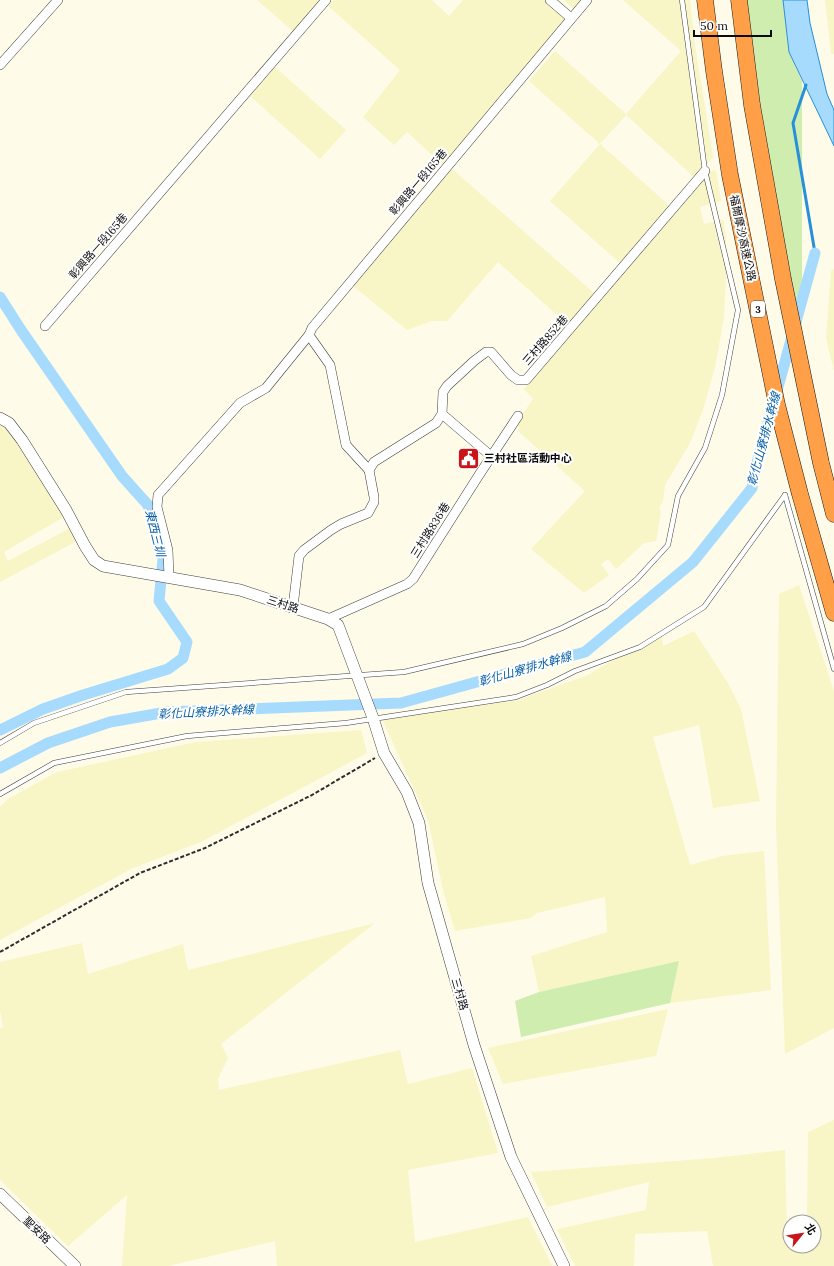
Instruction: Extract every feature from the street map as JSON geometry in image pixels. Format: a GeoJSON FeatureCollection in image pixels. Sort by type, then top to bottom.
{"type":"FeatureCollection","features":[{"type":"Feature","properties":{"kind":"highway","name":"福爾摩沙高速公路"},"geometry":{"type":"LineString","coordinates":[[705,0],[730,175],[777,405],[800,494],[834,613]]}},
{"type":"Feature","properties":{"kind":"highway"},"geometry":{"type":"LineString","coordinates":[[739,0],[752,105],[783,279],[819,456],[834,514]]}},
{"type":"Feature","properties":{"kind":"street"},"geometry":{"type":"LineString","coordinates":[[0,65],[58,0]]}},
{"type":"Feature","properties":{"kind":"street","name":"彰興路一段165巷"},"geometry":{"type":"LineString","coordinates":[[45,326],[326,0]]}},
{"type":"Feature","properties":{"kind":"street"},"geometry":{"type":"LineString","coordinates":[[550,0],[571,18]]}},
{"type":"Feature","properties":{"kind":"street","name":"彰興路一段165巷"},"geometry":{"type":"LineString","coordinates":[[167,577],[168,550],[157,506],[158,495],[240,404],[266,388],[309,335],[312,328],[587,0]]}},
{"type":"Feature","properties":{"kind":"street","name":"三村路852巷"},"geometry":{"type":"LineString","coordinates":[[442,414],[443,392],[447,386],[486,352],[491,352],[514,378],[518,380],[526,380],[705,171]]}},
{"type":"Feature","properties":{"kind":"street"},"geometry":{"type":"LineString","coordinates":[[293,607],[299,556],[304,550],[340,524],[368,513],[372,508],[374,497],[369,470],[346,445],[330,365],[309,335]]}},
{"type":"Feature","properties":{"kind":"street"},"geometry":{"type":"LineString","coordinates":[[369,470],[374,462],[436,423],[442,414],[491,456]]}},
{"type":"Feature","properties":{"kind":"street","name":"三村路836巷"},"geometry":{"type":"LineString","coordinates":[[328,619],[406,584],[413,579],[518,416]]}},
{"type":"Feature","properties":{"kind":"street","name":"三村路"},"geometry":{"type":"LineString","coordinates":[[0,418],[9,423],[22,440],[66,510],[85,546],[94,560],[103,566],[240,590],[328,619],[338,625],[373,718],[384,753],[407,792],[419,823],[430,890],[474,1045],[511,1158],[564,1266]]}},
{"type":"Feature","properties":{"kind":"street","name":"聖安路"},"geometry":{"type":"LineString","coordinates":[[0,1194],[75,1266]]}},
{"type":"Feature","properties":{"kind":"lane"},"geometry":{"type":"LineString","coordinates":[[0,742],[34,723],[126,692],[358,679],[404,672],[523,644],[562,628],[606,606],[637,579],[668,545],[678,496],[705,448],[722,395],[738,310],[705,171],[682,0]]}},
{"type":"Feature","properties":{"kind":"lane"},"geometry":{"type":"LineString","coordinates":[[0,794],[54,763],[172,738],[346,723],[516,697],[547,685],[575,671],[640,647],[704,608],[785,495],[834,669]]}},
{"type":"Feature","properties":{"kind":"path"},"geometry":{"type":"LineString","coordinates":[[0,952],[140,873],[206,848],[312,795],[384,753]]}},
{"type":"Feature","properties":{"kind":"shaded area"},"geometry":{"type":"Polygon","coordinates":[[[257,0],[325,0],[295,33],[257,0]]]}},
{"type":"Feature","properties":{"kind":"shaded area"},"geometry":{"type":"Polygon","coordinates":[[[333,0],[432,0],[449,16],[463,0],[549,0],[567,15],[567,25],[443,165],[407,132],[394,145],[363,117],[400,70],[328,6],[333,0]]]}},
{"type":"Feature","properties":{"kind":"shaded area"},"geometry":{"type":"Polygon","coordinates":[[[564,0],[590,0],[578,13],[564,0]]]}},
{"type":"Feature","properties":{"kind":"shaded area"},"geometry":{"type":"Polygon","coordinates":[[[623,0],[690,0],[695,45],[713,157],[694,177],[626,115],[600,144],[529,81],[555,51],[626,114],[681,51],[623,0]]]}},
{"type":"Feature","properties":{"kind":"shaded area"},"geometry":{"type":"Polygon","coordinates":[[[825,0],[834,0],[834,54],[831,54],[825,0]]]}},
{"type":"Feature","properties":{"kind":"shaded area"},"geometry":{"type":"Polygon","coordinates":[[[275,67],[346,130],[320,159],[250,96],[275,67]]]}},
{"type":"Feature","properties":{"kind":"shaded area"},"geometry":{"type":"Polygon","coordinates":[[[600,144],[671,207],[621,264],[550,201],[600,144]]]}},
{"type":"Feature","properties":{"kind":"shaded area"},"geometry":{"type":"Polygon","coordinates":[[[451,168],[594,293],[568,325],[498,262],[447,321],[432,321],[407,330],[352,285],[451,168]]]}},
{"type":"Feature","properties":{"kind":"shaded area"},"geometry":{"type":"Polygon","coordinates":[[[716,170],[721,201],[700,207],[704,224],[723,219],[726,237],[724,318],[715,367],[703,410],[690,443],[665,485],[663,501],[659,508],[661,512],[656,541],[644,543],[616,569],[608,559],[601,564],[609,575],[584,593],[531,549],[585,491],[518,431],[519,428],[516,424],[533,399],[524,389],[710,171],[716,170]]]}},
{"type":"Feature","properties":{"kind":"shaded area"},"geometry":{"type":"Polygon","coordinates":[[[834,269],[834,371],[826,338],[831,271],[834,269]]]}},
{"type":"Feature","properties":{"kind":"shaded area"},"geometry":{"type":"Polygon","coordinates":[[[0,422],[3,423],[43,473],[67,515],[4,552],[8,561],[74,526],[81,539],[0,582],[0,422]]]}},
{"type":"Feature","properties":{"kind":"shaded area"},"geometry":{"type":"Polygon","coordinates":[[[799,585],[834,691],[834,1028],[785,1054],[776,826],[779,594],[799,585]]]}},
{"type":"Feature","properties":{"kind":"shaded area"},"geometry":{"type":"Polygon","coordinates":[[[662,631],[663,646],[694,631],[728,683],[741,709],[760,801],[713,808],[699,725],[653,737],[690,865],[722,856],[764,851],[771,990],[670,1003],[679,961],[539,992],[531,956],[607,932],[605,897],[537,913],[531,918],[455,931],[443,890],[428,820],[382,719],[518,700],[588,675],[662,631]]]}},
{"type":"Feature","properties":{"kind":"shaded area"},"geometry":{"type":"Polygon","coordinates":[[[361,730],[367,753],[203,841],[131,869],[0,940],[0,807],[8,799],[57,772],[196,742],[361,730]]]}},
{"type":"Feature","properties":{"kind":"shaded area"},"geometry":{"type":"Polygon","coordinates":[[[375,923],[221,1044],[228,1058],[218,1079],[219,1090],[400,1050],[408,1084],[472,1068],[498,1153],[408,1170],[415,1242],[528,1217],[552,1266],[277,1266],[275,1241],[168,1266],[122,1266],[127,1195],[68,1246],[0,1180],[0,1028],[3,1027],[0,1011],[0,962],[82,943],[88,974],[183,944],[188,970],[375,923]]]}},
{"type":"Feature","properties":{"kind":"shaded area"},"geometry":{"type":"Polygon","coordinates":[[[668,1009],[656,1056],[503,1084],[488,1048],[668,1009]]]}},
{"type":"Feature","properties":{"kind":"shaded area"},"geometry":{"type":"Polygon","coordinates":[[[834,1120],[834,1266],[713,1266],[707,1231],[635,1234],[634,1266],[575,1266],[557,1229],[646,1210],[649,1182],[547,1207],[531,1172],[714,1158],[785,1150],[787,1214],[782,1214],[782,1254],[822,1254],[822,1214],[807,1214],[808,1132],[834,1120]]]}},
{"type":"Feature","properties":{"kind":"green space"},"geometry":{"type":"Polygon","coordinates":[[[732,0],[783,0],[789,52],[802,81],[802,322],[795,353],[732,0]]]}},
{"type":"Feature","properties":{"kind":"green space"},"geometry":{"type":"Polygon","coordinates":[[[679,961],[670,1003],[521,1037],[515,1001],[539,992],[679,961]]]}},
{"type":"Feature","properties":{"kind":"water"},"geometry":{"type":"Polygon","coordinates":[[[783,0],[807,0],[810,23],[827,94],[834,110],[834,146],[789,52],[783,0]]]}},
{"type":"Feature","properties":{"kind":"waterway"},"geometry":{"type":"LineString","coordinates":[[806,85],[793,123],[815,253]]}},
{"type":"Feature","properties":{"kind":"waterway","name":"彰化山寮排水幹線"},"geometry":{"type":"LineString","coordinates":[[0,768],[48,743],[110,722],[167,712],[401,703],[585,652],[693,562],[752,488],[754,474],[815,253]]}},
{"type":"Feature","properties":{"kind":"waterway","name":"東西三圳"},"geometry":{"type":"LineString","coordinates":[[0,297],[21,330],[122,476],[148,505],[163,559],[159,601],[187,642],[183,658],[168,669],[43,709],[0,730]]}},
{"type":"Feature","properties":{"kind":"place","name":"三村社區活動中心"},"geometry":{"type":"Point","coordinates":[469,458]}}]}
